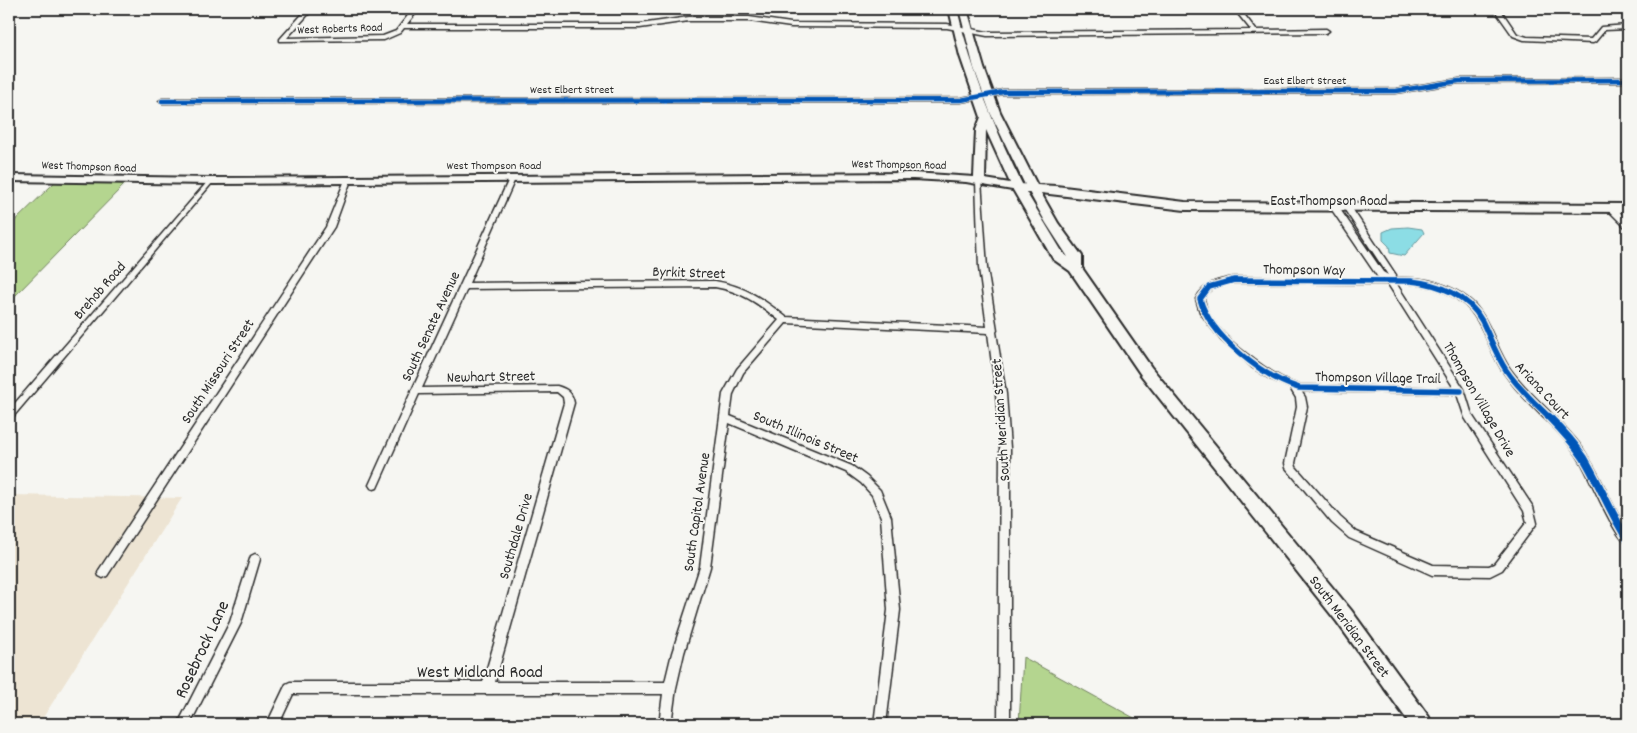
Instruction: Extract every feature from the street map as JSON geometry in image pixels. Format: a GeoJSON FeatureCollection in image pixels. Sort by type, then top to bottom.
{"type":"FeatureCollection","features":[{"type":"Feature","properties":{"kind":"main road","name":"South Meridian Street"},"geometry":{"type":"LineString","coordinates":[[953,9],[963,29],[982,96],[985,118],[1018,188],[1058,256],[1075,268],[1146,371],[1344,616],[1422,724]]}},
{"type":"Feature","properties":{"kind":"main road","name":"South Meridian Street"},"geometry":{"type":"LineString","coordinates":[[963,9],[963,29]]}},
{"type":"Feature","properties":{"kind":"main road","name":"South Meridian Street"},"geometry":{"type":"LineString","coordinates":[[982,96],[1002,127],[1052,223],[1076,256],[1075,268]]}},
{"type":"Feature","properties":{"kind":"main road","name":"South Meridian Street"},"geometry":{"type":"LineString","coordinates":[[979,181],[981,130],[985,118]]}},
{"type":"Feature","properties":{"kind":"main road","name":"West Thompson Road"},"geometry":{"type":"LineString","coordinates":[[9,178],[211,181],[913,176],[979,181]]}},
{"type":"Feature","properties":{"kind":"main road","name":"East Thompson Road"},"geometry":{"type":"LineString","coordinates":[[979,181],[1033,189],[1053,196],[1174,214],[1344,211],[1623,215]]}},
{"type":"Feature","properties":{"kind":"street"},"geometry":{"type":"LineString","coordinates":[[282,40],[310,9]]}},
{"type":"Feature","properties":{"kind":"street"},"geometry":{"type":"LineString","coordinates":[[403,26],[416,9]]}},
{"type":"Feature","properties":{"kind":"street"},"geometry":{"type":"LineString","coordinates":[[1237,9],[1254,32]]}},
{"type":"Feature","properties":{"kind":"street"},"geometry":{"type":"LineString","coordinates":[[1497,9],[1515,35],[1526,39],[1593,41],[1603,28],[1628,27]]}},
{"type":"Feature","properties":{"kind":"street","name":"West Roberts Road"},"geometry":{"type":"LineString","coordinates":[[282,40],[377,40],[396,34],[403,26],[640,26],[689,19],[749,19],[791,25],[963,29],[987,34],[1326,32]]}},
{"type":"Feature","properties":{"kind":"street","name":"East Elbert Street"},"geometry":{"type":"LineString","coordinates":[[982,96],[1003,92],[1396,91],[1459,81],[1628,80]]}},
{"type":"Feature","properties":{"kind":"street","name":"West Elbert Street"},"geometry":{"type":"LineString","coordinates":[[162,101],[961,100],[982,96]]}},
{"type":"Feature","properties":{"kind":"street","name":"South Senate Avenue"},"geometry":{"type":"LineString","coordinates":[[374,485],[512,179]]}},
{"type":"Feature","properties":{"kind":"street","name":"South Missouri Street"},"geometry":{"type":"LineString","coordinates":[[103,573],[330,227],[348,180]]}},
{"type":"Feature","properties":{"kind":"street","name":"Brehob Road"},"geometry":{"type":"LineString","coordinates":[[9,416],[211,181]]}},
{"type":"Feature","properties":{"kind":"street","name":"South Meridian Street"},"geometry":{"type":"LineString","coordinates":[[979,181],[983,268],[993,330],[1005,448],[1004,724]]}},
{"type":"Feature","properties":{"kind":"street","name":"Thompson Village Drive"},"geometry":{"type":"LineString","coordinates":[[1294,388],[1300,398],[1302,407],[1290,463],[1291,468],[1342,526],[1353,535],[1426,568],[1490,571],[1498,567],[1532,524],[1529,510],[1468,416],[1461,391],[1390,280],[1380,274],[1344,211]]}},
{"type":"Feature","properties":{"kind":"street","name":"Thompson Village Drive"},"geometry":{"type":"LineString","coordinates":[[1344,211],[1392,275],[1390,280]]}},
{"type":"Feature","properties":{"kind":"street","name":"Thompson Way"},"geometry":{"type":"LineString","coordinates":[[1294,388],[1283,383],[1239,352],[1204,315],[1200,304],[1202,294],[1207,288],[1234,280],[1373,282],[1390,280]]}},
{"type":"Feature","properties":{"kind":"street","name":"Ariana Court"},"geometry":{"type":"LineString","coordinates":[[1390,280],[1404,280],[1437,286],[1459,296],[1474,308],[1487,330],[1496,353],[1510,375],[1560,427],[1582,454],[1609,510],[1628,540]]}},
{"type":"Feature","properties":{"kind":"street","name":"Byrkit Street"},"geometry":{"type":"LineString","coordinates":[[463,286],[715,284],[748,293],[760,300],[784,320]]}},
{"type":"Feature","properties":{"kind":"street"},"geometry":{"type":"LineString","coordinates":[[784,320],[993,330]]}},
{"type":"Feature","properties":{"kind":"street","name":"South Capitol Avenue"},"geometry":{"type":"LineString","coordinates":[[665,724],[670,688],[705,567],[728,394],[736,377],[784,320]]}},
{"type":"Feature","properties":{"kind":"street","name":"Thompson Village Trail"},"geometry":{"type":"LineString","coordinates":[[1294,388],[1461,391]]}},
{"type":"Feature","properties":{"kind":"street","name":"Newhart Street"},"geometry":{"type":"LineString","coordinates":[[415,391],[557,389],[565,392]]}},
{"type":"Feature","properties":{"kind":"street","name":"Southdale Drive"},"geometry":{"type":"LineString","coordinates":[[487,688],[570,402],[565,392]]}},
{"type":"Feature","properties":{"kind":"street","name":"South Illinois Street"},"geometry":{"type":"LineString","coordinates":[[724,417],[849,469],[864,480],[878,497],[886,517],[894,610],[880,724]]}},
{"type":"Feature","properties":{"kind":"street","name":"Rosebrock Lane"},"geometry":{"type":"LineString","coordinates":[[184,724],[235,623],[255,559]]}},
{"type":"Feature","properties":{"kind":"street","name":"West Midland Road"},"geometry":{"type":"LineString","coordinates":[[274,724],[290,688],[670,688]]}},
{"type":"Feature","properties":{"kind":"shaded area"},"geometry":{"type":"Polygon","coordinates":[[[9,495],[182,498],[39,724],[9,724],[9,495]]]}},
{"type":"Feature","properties":{"kind":"green space"},"geometry":{"type":"Polygon","coordinates":[[[56,181],[127,182],[9,302],[9,227],[56,181]]]}},
{"type":"Feature","properties":{"kind":"green space"},"geometry":{"type":"Polygon","coordinates":[[[1023,657],[1145,724],[1019,724],[1023,657]]]}},
{"type":"Feature","properties":{"kind":"water"},"geometry":{"type":"Polygon","coordinates":[[[1408,227],[1422,229],[1424,233],[1404,256],[1390,253],[1389,246],[1383,240],[1383,232],[1392,228],[1408,227]]]}},
{"type":"Feature","properties":{"kind":"cycle path"},"geometry":{"type":"LineString","coordinates":[[162,101],[961,100],[1003,92],[1396,91],[1459,81],[1628,80]]}},
{"type":"Feature","properties":{"kind":"cycle path"},"geometry":{"type":"LineString","coordinates":[[1461,391],[1299,388],[1273,376],[1256,365],[1224,338],[1203,310],[1200,299],[1209,287],[1234,280],[1411,281],[1428,283],[1454,293],[1475,310],[1506,370],[1577,448],[1628,540]]}}]}
